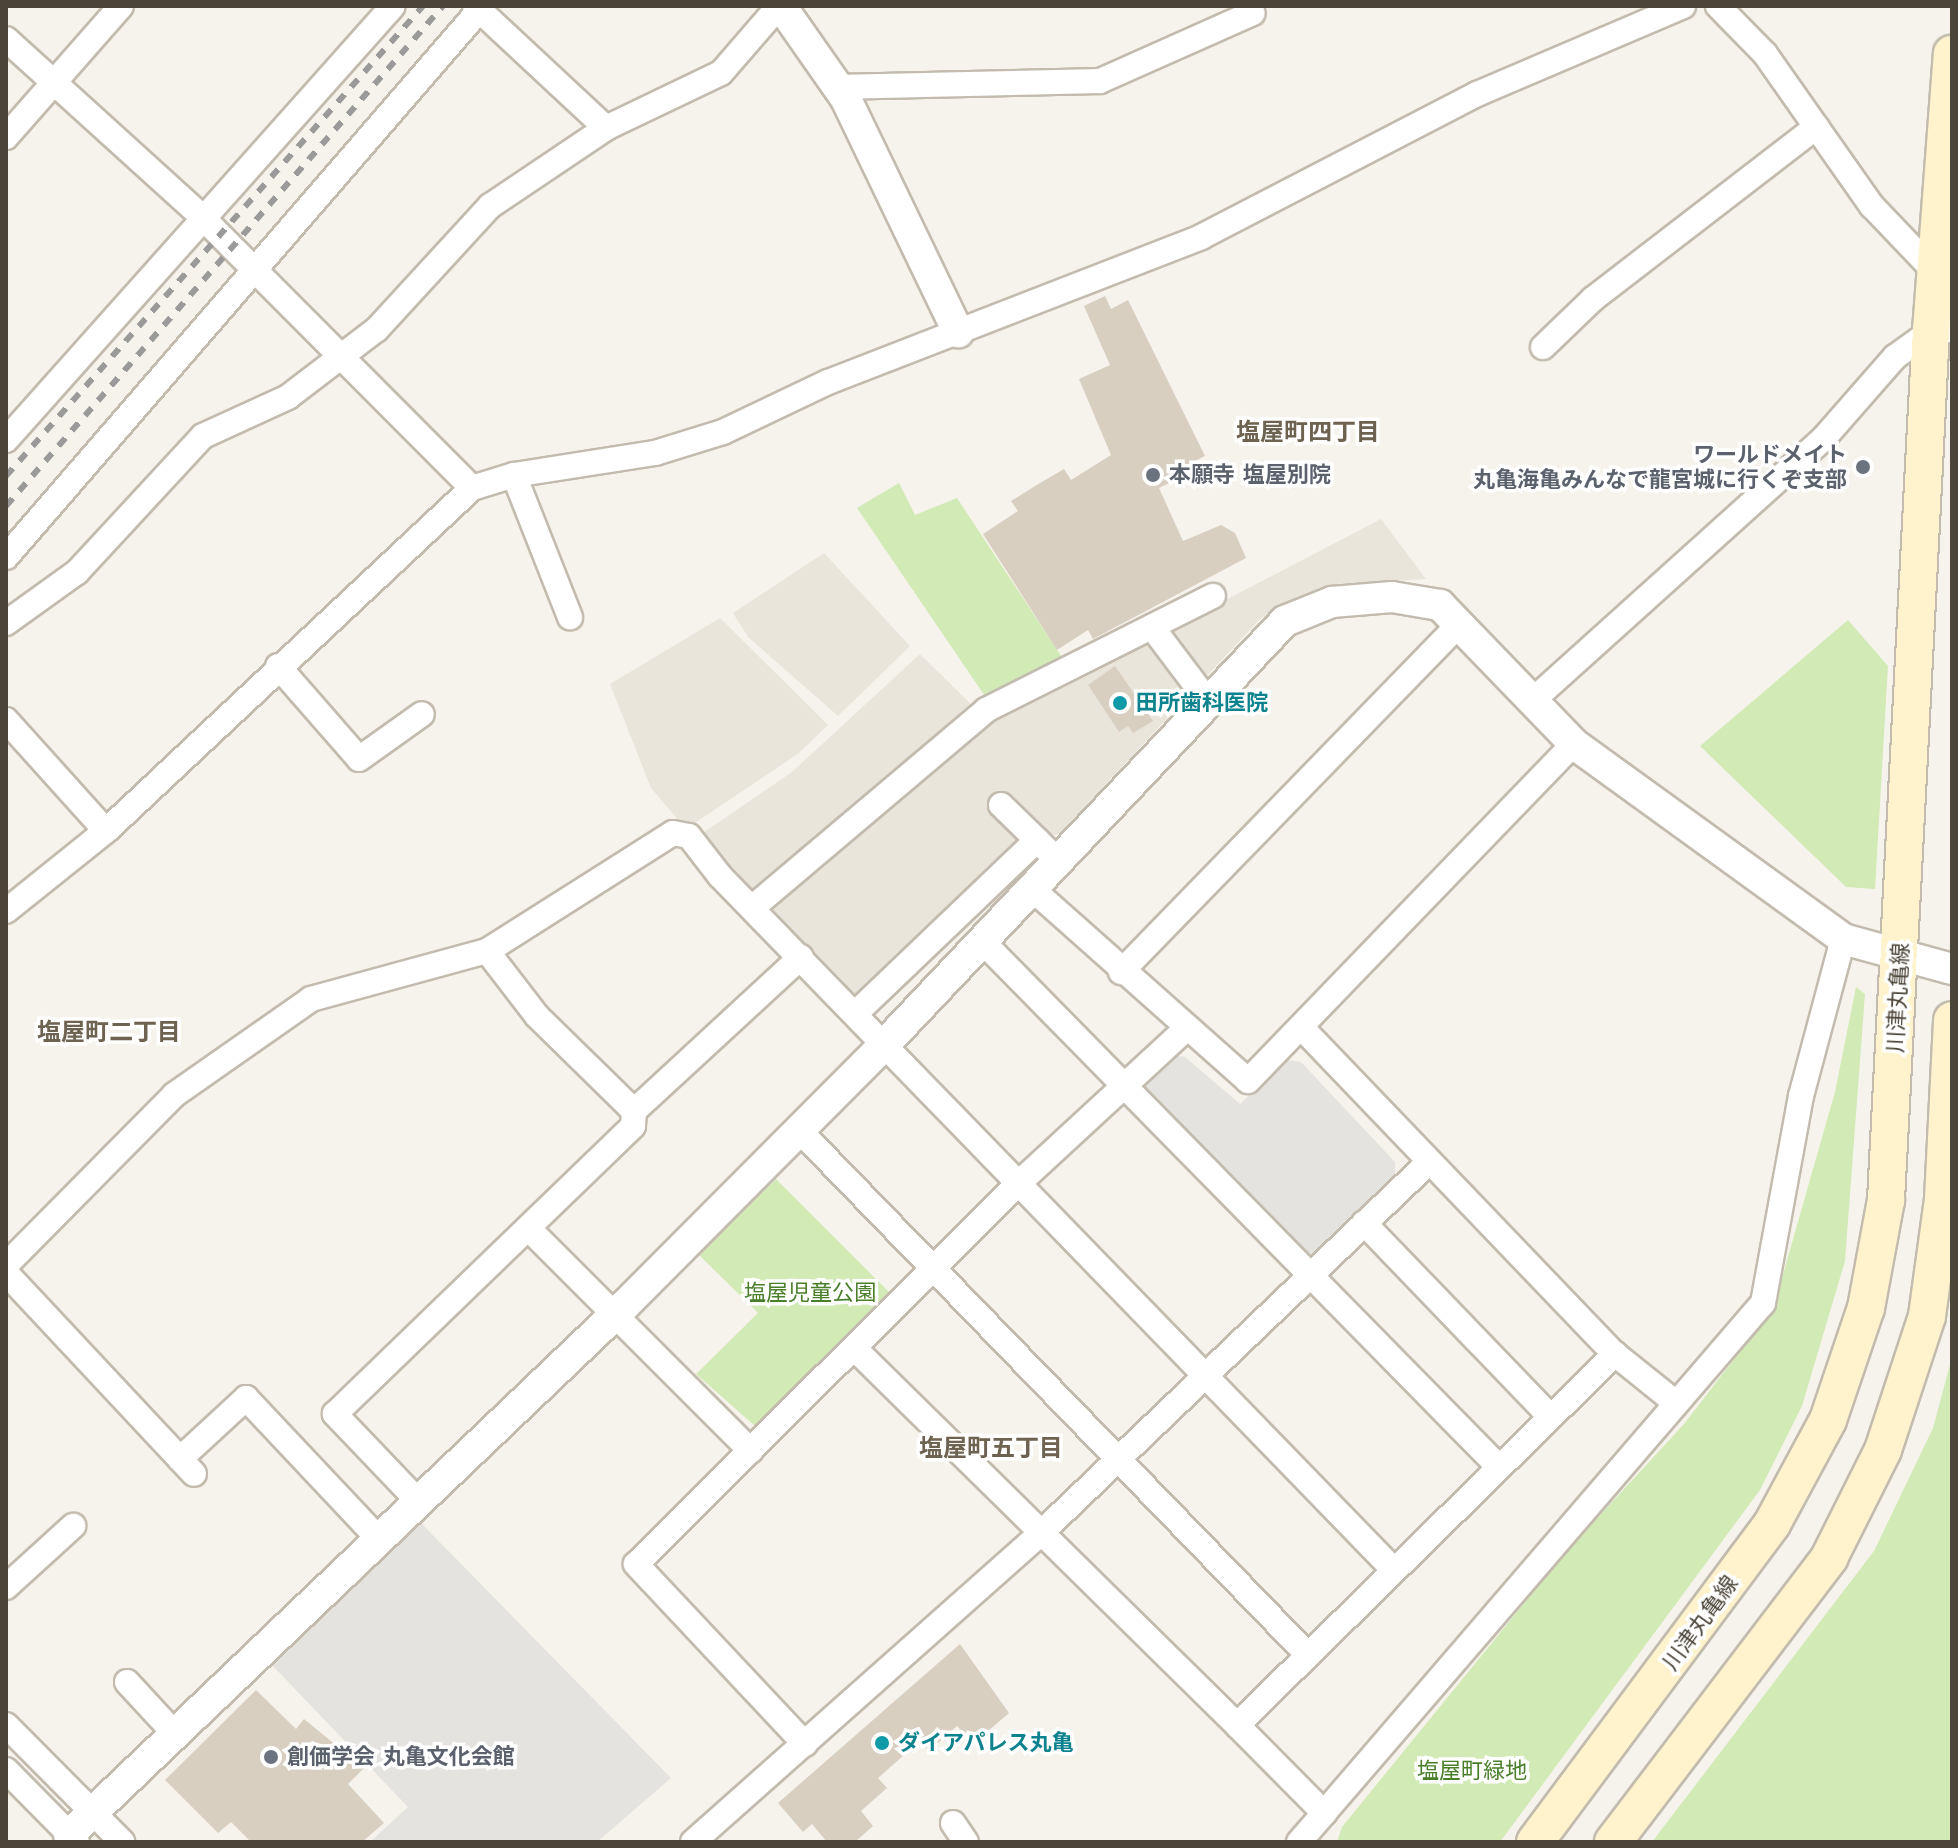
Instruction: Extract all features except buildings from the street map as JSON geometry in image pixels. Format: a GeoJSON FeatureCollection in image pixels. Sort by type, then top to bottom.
{"type":"FeatureCollection","features":[{"type":"Feature","properties":{"kind":"main road","name":"川津丸亀線"},"geometry":{"type":"LineString","coordinates":[[1535,1842],[1772,1524],[1828,1420],[1866,1308],[1886,1200],[1942,330],[1935,272],[1952,54]]}},
{"type":"Feature","properties":{"kind":"main road"},"geometry":{"type":"LineString","coordinates":[[1613,1842],[1829,1558],[1883,1450],[1927,1316],[1943,1199],[1952,1020]]}},
{"type":"Feature","properties":{"kind":"street"},"geometry":{"type":"LineString","coordinates":[[6,137],[121,6]]}},
{"type":"Feature","properties":{"kind":"street"},"geometry":{"type":"LineString","coordinates":[[6,440],[201,216],[393,6]]}},
{"type":"Feature","properties":{"kind":"street"},"geometry":{"type":"LineString","coordinates":[[6,623],[77,572],[203,436],[288,397],[377,329],[490,206],[606,128],[721,73],[780,6],[837,87],[958,332]]}},
{"type":"Feature","properties":{"kind":"street"},"geometry":{"type":"LineString","coordinates":[[6,911],[106,831],[278,666],[472,488],[514,475],[655,453],[723,432],[958,332],[1201,237],[1477,94],[1683,6]]}},
{"type":"Feature","properties":{"kind":"street"},"geometry":{"type":"LineString","coordinates":[[1718,6],[1765,54],[1872,206],[1935,272]]}},
{"type":"Feature","properties":{"kind":"street"},"geometry":{"type":"LineString","coordinates":[[6,557],[256,271],[479,8],[606,128]]}},
{"type":"Feature","properties":{"kind":"street"},"geometry":{"type":"LineString","coordinates":[[837,87],[1100,81],[1253,13]]}},
{"type":"Feature","properties":{"kind":"street"},"geometry":{"type":"LineString","coordinates":[[6,39],[201,216],[341,355],[369,390],[472,488]]}},
{"type":"Feature","properties":{"kind":"street"},"geometry":{"type":"LineString","coordinates":[[1543,347],[1593,299],[1816,127]]}},
{"type":"Feature","properties":{"kind":"street"},"geometry":{"type":"LineString","coordinates":[[1532,701],[1824,438],[1895,357],[1942,330]]}},
{"type":"Feature","properties":{"kind":"street"},"geometry":{"type":"LineString","coordinates":[[514,475],[570,617]]}},
{"type":"Feature","properties":{"kind":"street"},"geometry":{"type":"LineString","coordinates":[[752,908],[986,710],[1213,596]]}},
{"type":"Feature","properties":{"kind":"street"},"geometry":{"type":"LineString","coordinates":[[856,1013],[931,941],[1047,850],[1207,700],[1285,621],[1332,602],[1429,601],[1458,625],[1574,744],[1843,939],[1900,952],[1952,969]]}},
{"type":"Feature","properties":{"kind":"street"},"geometry":{"type":"LineString","coordinates":[[1121,972],[1458,625]]}},
{"type":"Feature","properties":{"kind":"street"},"geometry":{"type":"LineString","coordinates":[[1152,627],[1207,700]]}},
{"type":"Feature","properties":{"kind":"street"},"geometry":{"type":"LineString","coordinates":[[278,666],[359,759],[422,714]]}},
{"type":"Feature","properties":{"kind":"street"},"geometry":{"type":"LineString","coordinates":[[6,720],[106,831]]}},
{"type":"Feature","properties":{"kind":"street"},"geometry":{"type":"LineString","coordinates":[[1031,888],[1121,972],[1248,1081],[1574,744]]}},
{"type":"Feature","properties":{"kind":"street"},"geometry":{"type":"LineString","coordinates":[[1001,805],[1047,850]]}},
{"type":"Feature","properties":{"kind":"street"},"geometry":{"type":"LineString","coordinates":[[6,1265],[174,1095],[235,1048],[311,999],[487,951],[673,833],[689,836],[752,908],[1392,1568]]}},
{"type":"Feature","properties":{"kind":"street"},"geometry":{"type":"LineString","coordinates":[[6,1770],[73,1838],[92,1813],[615,1315],[885,1044],[1031,888],[1047,850]]}},
{"type":"Feature","properties":{"kind":"street"},"geometry":{"type":"LineString","coordinates":[[1299,1842],[1763,1303],[1801,1096],[1843,939]]}},
{"type":"Feature","properties":{"kind":"street"},"geometry":{"type":"LineString","coordinates":[[931,941],[957,968]]}},
{"type":"Feature","properties":{"kind":"street"},"geometry":{"type":"LineString","coordinates":[[982,941],[1498,1466]]}},
{"type":"Feature","properties":{"kind":"street"},"geometry":{"type":"LineString","coordinates":[[487,951],[537,1016],[634,1111]]}},
{"type":"Feature","properties":{"kind":"street"},"geometry":{"type":"LineString","coordinates":[[419,1502],[335,1414],[633,1126],[634,1111],[801,957]]}},
{"type":"Feature","properties":{"kind":"street"},"geometry":{"type":"LineString","coordinates":[[899,972],[927,999]]}},
{"type":"Feature","properties":{"kind":"street"},"geometry":{"type":"LineString","coordinates":[[1301,1027],[1615,1354],[1676,1403]]}},
{"type":"Feature","properties":{"kind":"street"},"geometry":{"type":"LineString","coordinates":[[805,1744],[636,1564],[1020,1182],[1186,1029]]}},
{"type":"Feature","properties":{"kind":"street"},"geometry":{"type":"LineString","coordinates":[[799,1130],[1121,1457],[1307,1654]]}},
{"type":"Feature","properties":{"kind":"street"},"geometry":{"type":"LineString","coordinates":[[693,1842],[1040,1534],[1429,1162]]}},
{"type":"Feature","properties":{"kind":"street"},"geometry":{"type":"LineString","coordinates":[[1364,1223],[1550,1416]]}},
{"type":"Feature","properties":{"kind":"street"},"geometry":{"type":"LineString","coordinates":[[528,1228],[751,1451]]}},
{"type":"Feature","properties":{"kind":"street"},"geometry":{"type":"LineString","coordinates":[[6,1273],[187,1467],[246,1398],[379,1539]]}},
{"type":"Feature","properties":{"kind":"street"},"geometry":{"type":"LineString","coordinates":[[855,1349],[1324,1813]]}},
{"type":"Feature","properties":{"kind":"street"},"geometry":{"type":"LineString","coordinates":[[1237,1725],[1392,1568],[1615,1354]]}},
{"type":"Feature","properties":{"kind":"street"},"geometry":{"type":"LineString","coordinates":[[6,1587],[73,1526]]}},
{"type":"Feature","properties":{"kind":"street"},"geometry":{"type":"LineString","coordinates":[[127,1682],[175,1734]]}},
{"type":"Feature","properties":{"kind":"street"},"geometry":{"type":"LineString","coordinates":[[6,1725],[122,1842]]}},
{"type":"Feature","properties":{"kind":"shaded area"},"geometry":{"type":"Polygon","coordinates":[[[1381,519],[1426,579],[1336,584],[1261,618],[1059,834],[1024,839],[853,1004],[700,835],[792,772],[920,654],[990,723],[1381,519]]]}},
{"type":"Feature","properties":{"kind":"shaded area"},"geometry":{"type":"Polygon","coordinates":[[[824,553],[910,646],[838,716],[748,637],[733,613],[824,553]]]}},
{"type":"Feature","properties":{"kind":"shaded area"},"geometry":{"type":"Polygon","coordinates":[[[720,618],[828,725],[799,753],[686,829],[651,788],[610,684],[720,618]]]}},
{"type":"Feature","properties":{"kind":"shaded area"},"geometry":{"type":"Polygon","coordinates":[[[1170,1055],[1185,1057],[1240,1104],[1286,1060],[1301,1062],[1395,1162],[1395,1175],[1315,1254],[1303,1252],[1144,1092],[1148,1074],[1170,1055]]]}},
{"type":"Feature","properties":{"kind":"shaded area"},"geometry":{"type":"Polygon","coordinates":[[[421,1523],[671,1778],[597,1842],[370,1842],[408,1807],[270,1663],[421,1523]]]}},
{"type":"Feature","properties":{"kind":"green space"},"geometry":{"type":"Polygon","coordinates":[[[899,483],[915,515],[957,498],[1067,665],[991,705],[857,508],[899,483]]]}},
{"type":"Feature","properties":{"kind":"green space"},"geometry":{"type":"Polygon","coordinates":[[[1848,620],[1888,666],[1875,889],[1846,887],[1700,746],[1848,620]]]}},
{"type":"Feature","properties":{"kind":"green space","name":"塩屋町緑地"},"geometry":{"type":"Polygon","coordinates":[[[1856,987],[1865,994],[1845,1261],[1802,1406],[1760,1490],[1500,1842],[1337,1842],[1342,1827],[1565,1553],[1684,1424],[1752,1336],[1782,1278],[1835,1092],[1856,987]]]}},
{"type":"Feature","properties":{"kind":"green space","name":"塩屋児童公園"},"geometry":{"type":"Polygon","coordinates":[[[776,1179],[890,1293],[755,1426],[696,1374],[758,1313],[699,1255],[776,1179]]]}},
{"type":"Feature","properties":{"kind":"green space"},"geometry":{"type":"Polygon","coordinates":[[[1952,1357],[1952,1842],[1652,1842],[1874,1551],[1933,1428],[1952,1357]]]}},
{"type":"Feature","properties":{"kind":"railway"},"geometry":{"type":"LineString","coordinates":[[6,476],[423,6]]}},
{"type":"Feature","properties":{"kind":"railway"},"geometry":{"type":"LineString","coordinates":[[6,506],[443,6]]}},
{"type":"Feature","properties":{"kind":"place","name":"ワールドメイト 丸亀海亀みんなで龍宮城に行くぞ支部"},"geometry":{"type":"Point","coordinates":[1863,467]}},
{"type":"Feature","properties":{"kind":"place","name":"本願寺 塩屋別院"},"geometry":{"type":"Point","coordinates":[1153,475]}},
{"type":"Feature","properties":{"kind":"place","name":"田所歯科医院"},"geometry":{"type":"Point","coordinates":[1120,703]}},
{"type":"Feature","properties":{"kind":"place","name":"ダイアパレス丸亀"},"geometry":{"type":"Point","coordinates":[882,1743]}},
{"type":"Feature","properties":{"kind":"place","name":"創価学会 丸亀文化会館"},"geometry":{"type":"Point","coordinates":[271,1757]}},
{"type":"Feature","properties":{"kind":"district","name":"塩屋町四丁目"},"geometry":{"type":"Point","coordinates":[1308,433]}},
{"type":"Feature","properties":{"kind":"district","name":"塩屋町二丁目"},"geometry":{"type":"Point","coordinates":[109,1033]}},
{"type":"Feature","properties":{"kind":"district","name":"塩屋町五丁目"},"geometry":{"type":"Point","coordinates":[991,1449]}}]}
